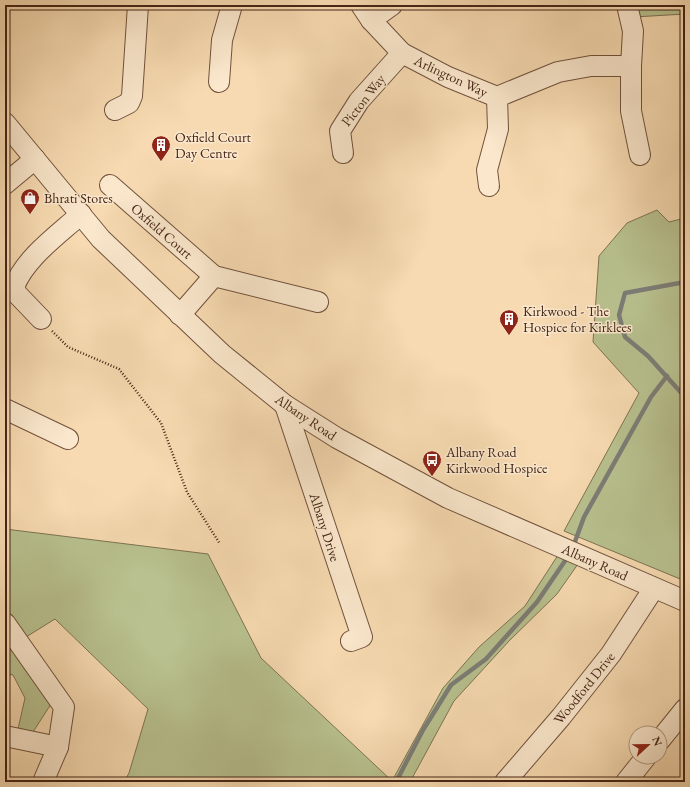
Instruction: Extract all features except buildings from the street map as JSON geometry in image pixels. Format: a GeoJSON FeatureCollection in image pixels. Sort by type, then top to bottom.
{"type":"FeatureCollection","features":[{"type":"Feature","properties":{"kind":"street"},"geometry":{"type":"LineString","coordinates":[[115,110],[129,103],[132,96],[138,5]]}},
{"type":"Feature","properties":{"kind":"street"},"geometry":{"type":"LineString","coordinates":[[219,82],[222,40],[232,5]]}},
{"type":"Feature","properties":{"kind":"street"},"geometry":{"type":"LineString","coordinates":[[366,12],[392,5]]}},
{"type":"Feature","properties":{"kind":"street"},"geometry":{"type":"LineString","coordinates":[[627,5],[633,30],[631,111],[640,155]]}},
{"type":"Feature","properties":{"kind":"street","name":"Arlington Way"},"geometry":{"type":"LineString","coordinates":[[366,12],[402,53],[448,77],[497,97],[558,72],[591,66],[631,66]]}},
{"type":"Feature","properties":{"kind":"street","name":"Picton Way"},"geometry":{"type":"LineString","coordinates":[[343,153],[340,131],[359,101],[402,53]]}},
{"type":"Feature","properties":{"kind":"street"},"geometry":{"type":"LineString","coordinates":[[489,186],[487,170],[498,129],[497,97]]}},
{"type":"Feature","properties":{"kind":"street","name":"Albany Road"},"geometry":{"type":"LineString","coordinates":[[5,123],[101,239],[222,354],[285,405],[337,438],[448,498],[685,602]]}},
{"type":"Feature","properties":{"kind":"street"},"geometry":{"type":"LineString","coordinates":[[5,184],[36,159]]}},
{"type":"Feature","properties":{"kind":"street","name":"Oxfield Court"},"geometry":{"type":"LineString","coordinates":[[110,185],[214,276],[318,302]]}},
{"type":"Feature","properties":{"kind":"street"},"geometry":{"type":"LineString","coordinates":[[41,319],[17,294],[14,287],[18,276],[32,259],[81,214]]}},
{"type":"Feature","properties":{"kind":"street"},"geometry":{"type":"LineString","coordinates":[[180,314],[214,276]]}},
{"type":"Feature","properties":{"kind":"street","name":"Albany Drive"},"geometry":{"type":"LineString","coordinates":[[285,405],[362,637],[351,641]]}},
{"type":"Feature","properties":{"kind":"street"},"geometry":{"type":"LineString","coordinates":[[5,408],[68,439]]}},
{"type":"Feature","properties":{"kind":"street","name":"Woodford Drive"},"geometry":{"type":"LineString","coordinates":[[505,782],[561,717],[611,654],[654,588]]}},
{"type":"Feature","properties":{"kind":"street"},"geometry":{"type":"LineString","coordinates":[[5,623],[64,706],[58,747],[43,782]]}},
{"type":"Feature","properties":{"kind":"street"},"geometry":{"type":"LineString","coordinates":[[668,730],[685,709]]}},
{"type":"Feature","properties":{"kind":"street"},"geometry":{"type":"LineString","coordinates":[[5,736],[58,747]]}},
{"type":"Feature","properties":{"kind":"street"},"geometry":{"type":"LineString","coordinates":[[626,782],[640,765]]}},
{"type":"Feature","properties":{"kind":"path"},"geometry":{"type":"LineString","coordinates":[[41,319],[68,347],[119,369],[161,423],[187,492],[220,544]]}},
{"type":"Feature","properties":{"kind":"green space"},"geometry":{"type":"Polygon","coordinates":[[[632,5],[685,5],[685,14],[634,17],[632,5]]]}},
{"type":"Feature","properties":{"kind":"green space"},"geometry":{"type":"Polygon","coordinates":[[[657,210],[669,222],[685,218],[685,581],[564,531],[639,393],[593,342],[599,256],[627,223],[657,210]]]}},
{"type":"Feature","properties":{"kind":"green space"},"geometry":{"type":"Polygon","coordinates":[[[5,529],[208,554],[261,658],[392,781],[443,688],[479,647],[525,606],[558,555],[578,564],[557,594],[509,641],[454,701],[410,782],[124,782],[129,773],[148,709],[55,619],[26,637],[5,608],[5,529]]]}},
{"type":"Feature","properties":{"kind":"green space"},"geometry":{"type":"Polygon","coordinates":[[[5,638],[51,704],[33,732],[18,729],[25,698],[13,675],[5,673],[5,638]]]}},
{"type":"Feature","properties":{"kind":"waterway"},"geometry":{"type":"LineString","coordinates":[[685,282],[625,293],[619,315],[625,337],[648,356],[685,397]]}},
{"type":"Feature","properties":{"kind":"waterway"},"geometry":{"type":"LineString","coordinates":[[573,547],[584,517],[651,397],[667,376]]}},
{"type":"Feature","properties":{"kind":"waterway"},"geometry":{"type":"LineString","coordinates":[[396,782],[423,730],[451,685],[486,659],[537,602],[569,555]]}},
{"type":"Feature","properties":{"kind":"place","name":"Oxfield Court Day Centre"},"geometry":{"type":"Point","coordinates":[161,162]}},
{"type":"Feature","properties":{"kind":"place","name":"Bhrati Stores"},"geometry":{"type":"Point","coordinates":[30,215]}},
{"type":"Feature","properties":{"kind":"place","name":"Kirkwood - The Hospice for Kirklees"},"geometry":{"type":"Point","coordinates":[509,336]}},
{"type":"Feature","properties":{"kind":"place","name":"Albany Road Kirkwood Hospice"},"geometry":{"type":"Point","coordinates":[432,477]}}]}
